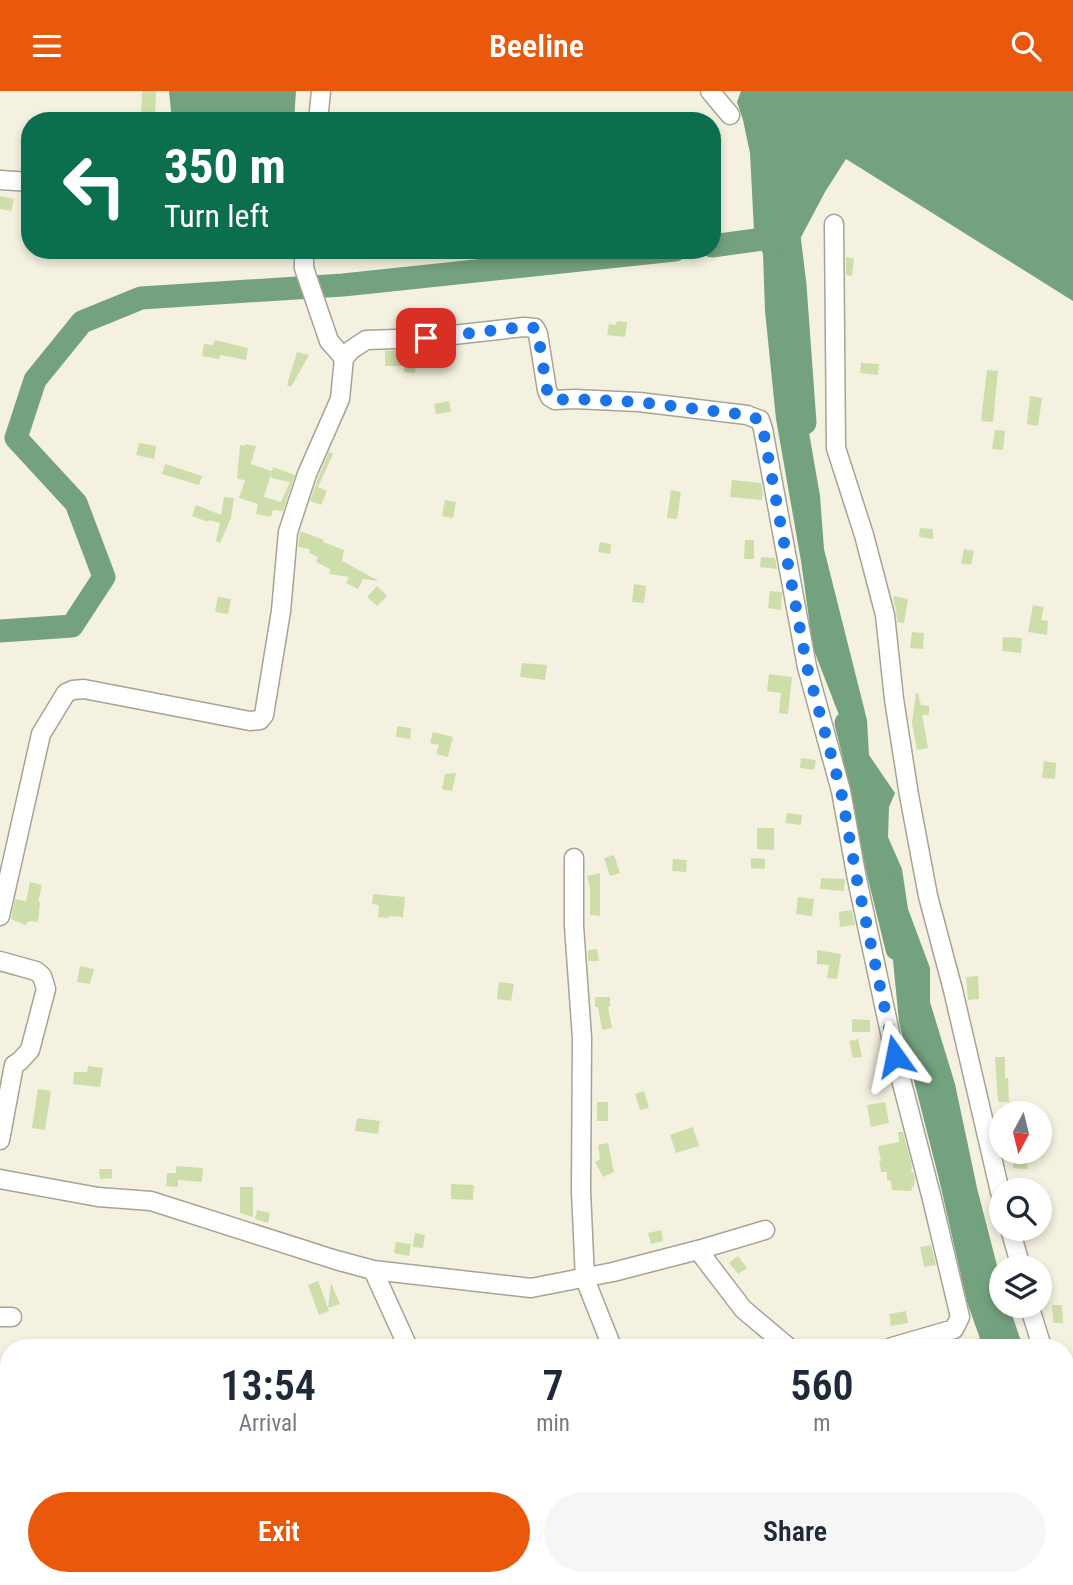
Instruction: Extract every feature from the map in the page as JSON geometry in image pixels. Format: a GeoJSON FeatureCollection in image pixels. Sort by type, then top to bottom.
{"type":"FeatureCollection","features":[{"type":"Feature","properties":{"kind":"street"},"geometry":{"type":"LineString","coordinates":[[318,112],[321,91]]}},
{"type":"Feature","properties":{"kind":"street"},"geometry":{"type":"LineString","coordinates":[[710,91],[730,115]]}},
{"type":"Feature","properties":{"kind":"street"},"geometry":{"type":"LineString","coordinates":[[0,180],[21,181]]}},
{"type":"Feature","properties":{"kind":"street"},"geometry":{"type":"LineString","coordinates":[[834,224],[836,448],[864,535],[885,615],[894,699],[928,895],[997,1178]]}},
{"type":"Feature","properties":{"kind":"street"},"geometry":{"type":"LineString","coordinates":[[304,259],[329,341],[344,358]]}},
{"type":"Feature","properties":{"kind":"street"},"geometry":{"type":"LineString","coordinates":[[0,916],[41,734],[65,693],[83,689],[250,721],[260,720],[264,715],[281,611],[288,532],[307,474],[341,399],[344,358],[351,349],[366,340],[426,338],[535,328],[547,390],[555,400],[639,402],[747,415],[760,420],[807,667],[841,791],[895,1056],[960,1317],[954,1329],[920,1339]]}},
{"type":"Feature","properties":{"kind":"street"},"geometry":{"type":"LineString","coordinates":[[574,858],[582,1038],[581,1191],[585,1279],[609,1339]]}},
{"type":"Feature","properties":{"kind":"street"},"geometry":{"type":"LineString","coordinates":[[0,961],[36,971],[42,976],[47,989],[30,1050],[14,1065],[0,1140]]}},
{"type":"Feature","properties":{"kind":"street"},"geometry":{"type":"LineString","coordinates":[[0,1179],[98,1197],[151,1201],[373,1270],[531,1288],[585,1279],[765,1230]]}},
{"type":"Feature","properties":{"kind":"street"},"geometry":{"type":"LineString","coordinates":[[698,1250],[743,1310],[778,1339]]}},
{"type":"Feature","properties":{"kind":"street"},"geometry":{"type":"LineString","coordinates":[[373,1270],[404,1339]]}},
{"type":"Feature","properties":{"kind":"street"},"geometry":{"type":"LineString","coordinates":[[1033,1318],[1040,1339]]}},
{"type":"Feature","properties":{"kind":"shaded area"},"geometry":{"type":"Polygon","coordinates":[[[169,91],[296,91],[295,112],[171,112],[169,91]]]}},
{"type":"Feature","properties":{"kind":"shaded area"},"geometry":{"type":"Polygon","coordinates":[[[741,91],[1073,91],[1073,301],[846,159],[791,256],[791,293],[798,336],[802,392],[820,496],[824,549],[867,720],[869,755],[895,793],[889,807],[888,837],[902,869],[908,909],[930,968],[930,1002],[955,1084],[994,1255],[989,1255],[989,1318],[1013,1318],[1020,1339],[980,1339],[967,1302],[899,1022],[889,919],[864,814],[853,751],[813,648],[776,419],[765,311],[763,254],[754,231],[750,153],[737,102],[741,91]]]}},
{"type":"Feature","properties":{"kind":"building"},"geometry":{"type":"Polygon","coordinates":[[[142,91],[156,91],[155,112],[141,112],[142,91]]]}},
{"type":"Feature","properties":{"kind":"building"},"geometry":{"type":"Polygon","coordinates":[[[0,196],[14,199],[11,211],[0,209],[0,196]]]}},
{"type":"Feature","properties":{"kind":"building"},"geometry":{"type":"Polygon","coordinates":[[[846,257],[854,259],[852,276],[846,275],[846,257]]]}},
{"type":"Feature","properties":{"kind":"building"},"geometry":{"type":"Polygon","coordinates":[[[617,321],[627,322],[625,337],[607,335],[609,324],[616,325],[617,321]]]}},
{"type":"Feature","properties":{"kind":"building"},"geometry":{"type":"Polygon","coordinates":[[[215,340],[248,348],[246,360],[220,355],[219,359],[202,356],[204,344],[213,345],[215,340]]]}},
{"type":"Feature","properties":{"kind":"building"},"geometry":{"type":"Polygon","coordinates":[[[402,350],[402,366],[385,366],[385,351],[402,350]]]}},
{"type":"Feature","properties":{"kind":"building"},"geometry":{"type":"Polygon","coordinates":[[[297,352],[309,355],[291,387],[287,385],[297,352]]]}},
{"type":"Feature","properties":{"kind":"building"},"geometry":{"type":"Polygon","coordinates":[[[405,363],[416,364],[415,373],[404,372],[405,363]]]}},
{"type":"Feature","properties":{"kind":"building"},"geometry":{"type":"Polygon","coordinates":[[[861,363],[879,364],[878,375],[860,373],[861,363]]]}},
{"type":"Feature","properties":{"kind":"building"},"geometry":{"type":"Polygon","coordinates":[[[987,370],[998,371],[993,422],[981,421],[987,370]]]}},
{"type":"Feature","properties":{"kind":"building"},"geometry":{"type":"Polygon","coordinates":[[[1030,396],[1042,398],[1038,426],[1027,424],[1030,396]]]}},
{"type":"Feature","properties":{"kind":"building"},"geometry":{"type":"Polygon","coordinates":[[[449,401],[451,412],[436,414],[434,404],[449,401]]]}},
{"type":"Feature","properties":{"kind":"building"},"geometry":{"type":"Polygon","coordinates":[[[995,430],[1005,431],[1003,450],[992,449],[995,430]]]}},
{"type":"Feature","properties":{"kind":"building"},"geometry":{"type":"Polygon","coordinates":[[[139,443],[156,446],[154,459],[136,455],[139,443]]]}},
{"type":"Feature","properties":{"kind":"building"},"geometry":{"type":"Polygon","coordinates":[[[240,445],[256,446],[251,464],[272,471],[273,467],[295,475],[283,511],[273,510],[271,517],[256,514],[258,504],[239,498],[245,480],[237,479],[240,445]],[[272,471],[264,497],[281,502],[290,482],[271,478],[272,471]]]}},
{"type":"Feature","properties":{"kind":"building"},"geometry":{"type":"Polygon","coordinates":[[[329,452],[333,454],[318,487],[327,491],[321,505],[310,501],[329,452]]]}},
{"type":"Feature","properties":{"kind":"building"},"geometry":{"type":"Polygon","coordinates":[[[165,464],[202,476],[199,485],[162,474],[165,464]]]}},
{"type":"Feature","properties":{"kind":"building"},"geometry":{"type":"Polygon","coordinates":[[[732,480],[761,483],[762,500],[730,497],[732,480]]]}},
{"type":"Feature","properties":{"kind":"building"},"geometry":{"type":"Polygon","coordinates":[[[671,490],[681,492],[677,519],[667,518],[671,490]]]}},
{"type":"Feature","properties":{"kind":"building"},"geometry":{"type":"Polygon","coordinates":[[[224,497],[234,498],[231,518],[220,543],[216,541],[220,523],[192,516],[196,505],[221,515],[224,497]]]}},
{"type":"Feature","properties":{"kind":"building"},"geometry":{"type":"Polygon","coordinates":[[[445,500],[456,502],[453,518],[442,516],[445,500]]]}},
{"type":"Feature","properties":{"kind":"building"},"geometry":{"type":"Polygon","coordinates":[[[920,528],[933,529],[933,539],[919,537],[920,528]]]}},
{"type":"Feature","properties":{"kind":"building"},"geometry":{"type":"Polygon","coordinates":[[[300,531],[344,550],[342,561],[377,581],[363,579],[358,589],[346,583],[349,577],[329,574],[330,569],[316,562],[318,557],[309,553],[310,549],[298,547],[300,531]]]}},
{"type":"Feature","properties":{"kind":"building"},"geometry":{"type":"Polygon","coordinates":[[[745,540],[754,540],[754,559],[744,559],[745,540]]]}},
{"type":"Feature","properties":{"kind":"building"},"geometry":{"type":"Polygon","coordinates":[[[600,542],[611,544],[610,554],[598,552],[600,542]]]}},
{"type":"Feature","properties":{"kind":"building"},"geometry":{"type":"Polygon","coordinates":[[[964,549],[974,551],[971,565],[961,563],[964,549]]]}},
{"type":"Feature","properties":{"kind":"building"},"geometry":{"type":"Polygon","coordinates":[[[761,557],[775,558],[777,569],[760,567],[761,557]]]}},
{"type":"Feature","properties":{"kind":"building"},"geometry":{"type":"Polygon","coordinates":[[[634,584],[646,586],[644,603],[632,602],[634,584]]]}},
{"type":"Feature","properties":{"kind":"building"},"geometry":{"type":"Polygon","coordinates":[[[377,586],[387,596],[377,606],[367,597],[377,586]]]}},
{"type":"Feature","properties":{"kind":"building"},"geometry":{"type":"Polygon","coordinates":[[[770,591],[782,592],[781,610],[768,608],[770,591]]]}},
{"type":"Feature","properties":{"kind":"building"},"geometry":{"type":"Polygon","coordinates":[[[893,596],[908,599],[904,623],[897,622],[893,596]]]}},
{"type":"Feature","properties":{"kind":"building"},"geometry":{"type":"Polygon","coordinates":[[[218,597],[231,599],[228,614],[215,612],[218,597]]]}},
{"type":"Feature","properties":{"kind":"building"},"geometry":{"type":"Polygon","coordinates":[[[1033,605],[1044,607],[1041,620],[1048,621],[1047,635],[1028,632],[1033,605]]]}},
{"type":"Feature","properties":{"kind":"building"},"geometry":{"type":"Polygon","coordinates":[[[912,632],[924,633],[923,649],[910,648],[912,632]]]}},
{"type":"Feature","properties":{"kind":"building"},"geometry":{"type":"Polygon","coordinates":[[[1003,637],[1022,638],[1021,653],[1002,651],[1003,637]]]}},
{"type":"Feature","properties":{"kind":"building"},"geometry":{"type":"Polygon","coordinates":[[[522,663],[547,665],[545,680],[520,677],[522,663]]]}},
{"type":"Feature","properties":{"kind":"building"},"geometry":{"type":"Polygon","coordinates":[[[769,674],[792,677],[788,714],[779,713],[781,693],[767,691],[769,674]]]}},
{"type":"Feature","properties":{"kind":"building"},"geometry":{"type":"Polygon","coordinates":[[[916,693],[921,705],[929,706],[929,715],[922,715],[928,748],[917,750],[912,723],[916,693]]]}},
{"type":"Feature","properties":{"kind":"building"},"geometry":{"type":"Polygon","coordinates":[[[397,726],[411,728],[410,739],[396,737],[397,726]]]}},
{"type":"Feature","properties":{"kind":"building"},"geometry":{"type":"Polygon","coordinates":[[[433,732],[453,737],[448,757],[436,754],[439,745],[430,743],[433,732]]]}},
{"type":"Feature","properties":{"kind":"building"},"geometry":{"type":"Polygon","coordinates":[[[801,758],[816,760],[814,770],[800,768],[801,758]]]}},
{"type":"Feature","properties":{"kind":"building"},"geometry":{"type":"Polygon","coordinates":[[[1044,761],[1056,763],[1055,779],[1042,778],[1044,761]]]}},
{"type":"Feature","properties":{"kind":"building"},"geometry":{"type":"Polygon","coordinates":[[[456,773],[452,791],[442,789],[445,774],[456,773]]]}},
{"type":"Feature","properties":{"kind":"building"},"geometry":{"type":"Polygon","coordinates":[[[787,813],[802,815],[801,825],[785,823],[787,813]]]}},
{"type":"Feature","properties":{"kind":"building"},"geometry":{"type":"Polygon","coordinates":[[[757,828],[774,828],[774,850],[757,849],[757,828]]]}},
{"type":"Feature","properties":{"kind":"building"},"geometry":{"type":"Polygon","coordinates":[[[614,855],[620,873],[610,876],[604,858],[614,855]]]}},
{"type":"Feature","properties":{"kind":"building"},"geometry":{"type":"Polygon","coordinates":[[[751,858],[765,859],[765,869],[751,868],[751,858]]]}},
{"type":"Feature","properties":{"kind":"building"},"geometry":{"type":"Polygon","coordinates":[[[673,859],[687,860],[686,872],[672,871],[673,859]]]}},
{"type":"Feature","properties":{"kind":"building"},"geometry":{"type":"Polygon","coordinates":[[[600,873],[600,916],[590,915],[587,876],[600,873]]]}},
{"type":"Feature","properties":{"kind":"building"},"geometry":{"type":"Polygon","coordinates":[[[821,878],[845,879],[844,891],[820,889],[821,878]]]}},
{"type":"Feature","properties":{"kind":"building"},"geometry":{"type":"Polygon","coordinates":[[[30,882],[42,885],[38,902],[38,922],[29,921],[25,925],[11,919],[15,899],[26,901],[30,882]]]}},
{"type":"Feature","properties":{"kind":"building"},"geometry":{"type":"Polygon","coordinates":[[[373,894],[405,897],[403,917],[378,917],[379,905],[372,904],[373,894]]]}},
{"type":"Feature","properties":{"kind":"building"},"geometry":{"type":"Polygon","coordinates":[[[798,897],[814,899],[812,916],[796,914],[798,897]]]}},
{"type":"Feature","properties":{"kind":"building"},"geometry":{"type":"Polygon","coordinates":[[[852,910],[855,925],[840,927],[839,912],[852,910]]]}},
{"type":"Feature","properties":{"kind":"building"},"geometry":{"type":"Polygon","coordinates":[[[597,949],[599,961],[588,961],[588,950],[597,949]]]}},
{"type":"Feature","properties":{"kind":"building"},"geometry":{"type":"Polygon","coordinates":[[[817,950],[841,954],[837,979],[827,978],[829,965],[817,964],[817,950]]]}},
{"type":"Feature","properties":{"kind":"building"},"geometry":{"type":"Polygon","coordinates":[[[80,966],[94,969],[90,984],[77,982],[80,966]]]}},
{"type":"Feature","properties":{"kind":"building"},"geometry":{"type":"Polygon","coordinates":[[[978,976],[979,999],[968,1000],[966,977],[978,976]]]}},
{"type":"Feature","properties":{"kind":"building"},"geometry":{"type":"Polygon","coordinates":[[[499,982],[514,984],[511,1001],[497,999],[499,982]]]}},
{"type":"Feature","properties":{"kind":"building"},"geometry":{"type":"Polygon","coordinates":[[[595,997],[610,997],[608,1007],[612,1028],[602,1030],[595,997]]]}},
{"type":"Feature","properties":{"kind":"building"},"geometry":{"type":"Polygon","coordinates":[[[852,1019],[870,1020],[870,1032],[852,1032],[852,1019]]]}},
{"type":"Feature","properties":{"kind":"building"},"geometry":{"type":"Polygon","coordinates":[[[858,1039],[862,1057],[853,1058],[849,1041],[858,1039]]]}},
{"type":"Feature","properties":{"kind":"building"},"geometry":{"type":"Polygon","coordinates":[[[995,1057],[1005,1057],[1009,1101],[998,1101],[995,1057]]]}},
{"type":"Feature","properties":{"kind":"building"},"geometry":{"type":"Polygon","coordinates":[[[88,1066],[103,1068],[100,1087],[73,1084],[74,1072],[87,1072],[88,1066]]]}},
{"type":"Feature","properties":{"kind":"building"},"geometry":{"type":"Polygon","coordinates":[[[38,1089],[51,1091],[45,1130],[32,1128],[38,1089]]]}},
{"type":"Feature","properties":{"kind":"building"},"geometry":{"type":"Polygon","coordinates":[[[644,1091],[649,1108],[640,1110],[635,1094],[644,1091]]]}},
{"type":"Feature","properties":{"kind":"building"},"geometry":{"type":"Polygon","coordinates":[[[597,1102],[608,1102],[608,1121],[597,1121],[597,1102]]]}},
{"type":"Feature","properties":{"kind":"building"},"geometry":{"type":"Polygon","coordinates":[[[885,1102],[889,1123],[871,1127],[867,1105],[885,1102]]]}},
{"type":"Feature","properties":{"kind":"building"},"geometry":{"type":"Polygon","coordinates":[[[357,1118],[380,1121],[378,1134],[355,1131],[357,1118]]]}},
{"type":"Feature","properties":{"kind":"building"},"geometry":{"type":"Polygon","coordinates":[[[693,1127],[699,1146],[676,1153],[670,1135],[693,1127]]]}},
{"type":"Feature","properties":{"kind":"building"},"geometry":{"type":"Polygon","coordinates":[[[898,1132],[903,1132],[912,1166],[911,1173],[913,1172],[915,1177],[911,1191],[892,1190],[891,1181],[887,1180],[887,1172],[881,1172],[878,1146],[899,1142],[898,1132]]]}},
{"type":"Feature","properties":{"kind":"building"},"geometry":{"type":"Polygon","coordinates":[[[608,1143],[614,1172],[603,1177],[595,1162],[600,1159],[598,1145],[608,1143]]]}},
{"type":"Feature","properties":{"kind":"building"},"geometry":{"type":"Polygon","coordinates":[[[1013,1164],[1027,1164],[1027,1169],[1013,1168],[1013,1164]]]}},
{"type":"Feature","properties":{"kind":"building"},"geometry":{"type":"Polygon","coordinates":[[[176,1166],[203,1168],[202,1182],[178,1180],[178,1187],[166,1186],[167,1173],[176,1173],[176,1166]]]}},
{"type":"Feature","properties":{"kind":"building"},"geometry":{"type":"Polygon","coordinates":[[[99,1169],[112,1169],[112,1178],[100,1179],[99,1169]]]}},
{"type":"Feature","properties":{"kind":"building"},"geometry":{"type":"Polygon","coordinates":[[[451,1184],[474,1185],[473,1200],[451,1199],[451,1184]]]}},
{"type":"Feature","properties":{"kind":"building"},"geometry":{"type":"Polygon","coordinates":[[[240,1187],[253,1187],[253,1217],[240,1213],[240,1187]]]}},
{"type":"Feature","properties":{"kind":"building"},"geometry":{"type":"Polygon","coordinates":[[[257,1210],[270,1213],[268,1223],[255,1219],[257,1210]]]}},
{"type":"Feature","properties":{"kind":"building"},"geometry":{"type":"Polygon","coordinates":[[[661,1230],[663,1241],[651,1244],[648,1233],[661,1230]]]}},
{"type":"Feature","properties":{"kind":"building"},"geometry":{"type":"Polygon","coordinates":[[[415,1233],[425,1235],[423,1248],[413,1247],[415,1233]]]}},
{"type":"Feature","properties":{"kind":"building"},"geometry":{"type":"Polygon","coordinates":[[[396,1242],[411,1244],[409,1256],[394,1253],[396,1242]]]}},
{"type":"Feature","properties":{"kind":"building"},"geometry":{"type":"Polygon","coordinates":[[[931,1245],[936,1265],[924,1267],[920,1247],[931,1245]]]}},
{"type":"Feature","properties":{"kind":"building"},"geometry":{"type":"Polygon","coordinates":[[[738,1256],[747,1268],[738,1274],[729,1263],[738,1256]]]}},
{"type":"Feature","properties":{"kind":"building"},"geometry":{"type":"Polygon","coordinates":[[[318,1281],[329,1311],[319,1315],[308,1285],[318,1281]]]}},
{"type":"Feature","properties":{"kind":"building"},"geometry":{"type":"Polygon","coordinates":[[[331,1283],[340,1304],[328,1308],[331,1283]]]}},
{"type":"Feature","properties":{"kind":"building"},"geometry":{"type":"Polygon","coordinates":[[[1052,1305],[1062,1305],[1063,1323],[1053,1323],[1052,1305]]]}},
{"type":"Feature","properties":{"kind":"building"},"geometry":{"type":"Polygon","coordinates":[[[906,1311],[908,1323],[891,1326],[889,1314],[906,1311]]]}},
{"type":"Feature","properties":{"kind":"waterway"},"geometry":{"type":"LineString","coordinates":[[790,227],[805,423]]}},
{"type":"Feature","properties":{"kind":"waterway"},"geometry":{"type":"LineString","coordinates":[[721,245],[786,236]]}},
{"type":"Feature","properties":{"kind":"waterway"},"geometry":{"type":"LineString","coordinates":[[0,631],[72,626],[104,577],[76,503],[16,438],[35,380],[82,322],[141,298],[343,285],[590,259]]}},
{"type":"Feature","properties":{"kind":"waterway"},"geometry":{"type":"LineString","coordinates":[[846,723],[864,814],[897,949]]}},
{"type":"Feature","properties":{"kind":"route"},"geometry":{"type":"LineString","coordinates":[[426,338],[535,328],[547,390],[555,400],[639,402],[747,415],[760,420],[807,667],[841,791],[895,1056]]}}]}
